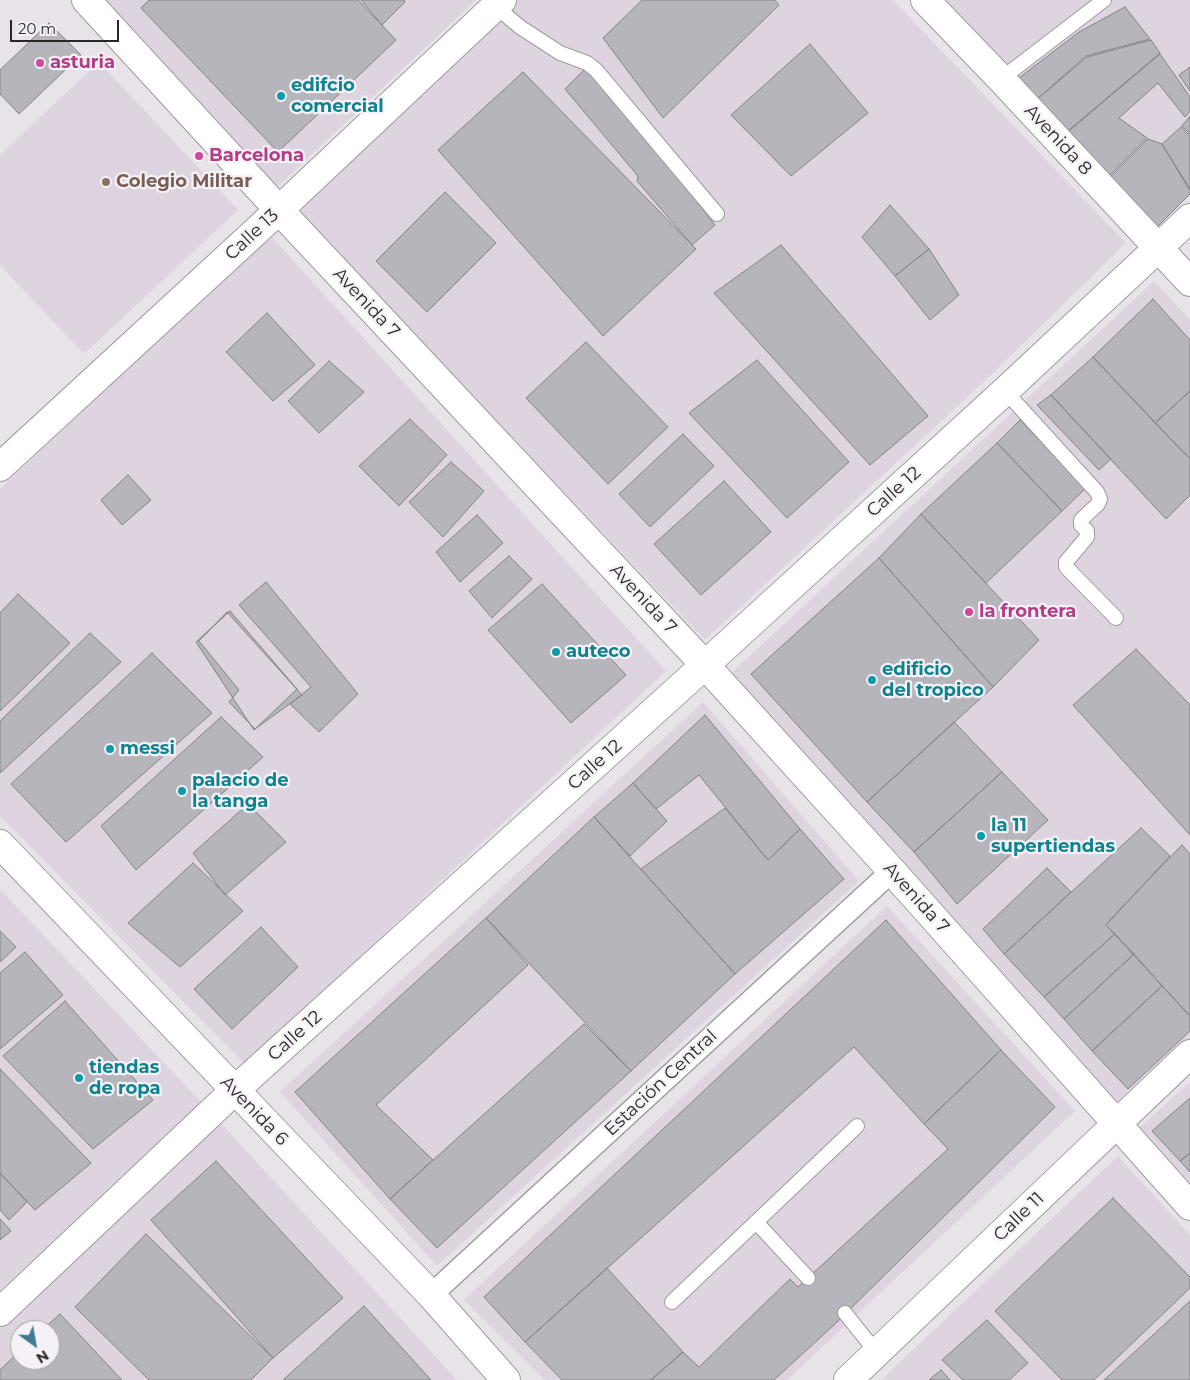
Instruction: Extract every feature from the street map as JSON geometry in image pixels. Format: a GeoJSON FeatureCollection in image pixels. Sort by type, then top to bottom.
{"type":"FeatureCollection","features":[{"type":"Feature","properties":{"kind":"street","name":"Avenida 7"},"geometry":{"type":"LineString","coordinates":[[86,0],[279,210],[705,665],[892,871],[1190,1206]]}},
{"type":"Feature","properties":{"kind":"street","name":"Avenida 8"},"geometry":{"type":"LineString","coordinates":[[926,0],[1190,282]]}},
{"type":"Feature","properties":{"kind":"street","name":"Calle 13"},"geometry":{"type":"LineString","coordinates":[[0,467],[279,210],[499,3]]}},
{"type":"Feature","properties":{"kind":"street","name":"Calle 12"},"geometry":{"type":"LineString","coordinates":[[0,1312],[234,1091],[705,665],[1005,391],[1190,218]]}},
{"type":"Feature","properties":{"kind":"street","name":"Avenida 6"},"geometry":{"type":"LineString","coordinates":[[0,844],[430,1295],[506,1380]]}},
{"type":"Feature","properties":{"kind":"street","name":"Estación Central"},"geometry":{"type":"LineString","coordinates":[[430,1295],[892,871]]}},
{"type":"Feature","properties":{"kind":"street","name":"Calle 11"},"geometry":{"type":"LineString","coordinates":[[848,1380],[1190,1054]]}},
{"type":"Feature","properties":{"kind":"lane"},"geometry":{"type":"LineString","coordinates":[[1002,79],[1104,0]]}},
{"type":"Feature","properties":{"kind":"lane"},"geometry":{"type":"LineString","coordinates":[[499,3],[520,27],[560,53],[587,63],[596,70],[717,214]]}},
{"type":"Feature","properties":{"kind":"lane"},"geometry":{"type":"LineString","coordinates":[[1005,391],[1097,492],[1100,499],[1098,504],[1081,520],[1082,525],[1087,531],[1087,537],[1066,562],[1066,567],[1116,618]]}},
{"type":"Feature","properties":{"kind":"lane"},"geometry":{"type":"LineString","coordinates":[[672,1302],[857,1126]]}},
{"type":"Feature","properties":{"kind":"lane"},"geometry":{"type":"LineString","coordinates":[[756,1222],[808,1278]]}},
{"type":"Feature","properties":{"kind":"lane"},"geometry":{"type":"LineString","coordinates":[[845,1313],[877,1353]]}},
{"type":"Feature","properties":{"kind":"shaded area","name":"edifcio comercial"},"geometry":{"type":"Polygon","coordinates":[[[103,0],[476,0],[274,190],[103,0]]]}},
{"type":"Feature","properties":{"kind":"shaded area"},"geometry":{"type":"Polygon","coordinates":[[[518,0],[893,0],[1126,243],[990,376],[705,640],[298,212],[518,0]]]}},
{"type":"Feature","properties":{"kind":"shaded area"},"geometry":{"type":"Polygon","coordinates":[[[937,0],[1190,0],[1190,194],[1153,231],[937,0]]]}},
{"type":"Feature","properties":{"kind":"shaded area","name":"Colegio Militar"},"geometry":{"type":"Polygon","coordinates":[[[99,62],[238,210],[84,354],[0,265],[0,155],[99,62]]]}},
{"type":"Feature","properties":{"kind":"shaded area"},"geometry":{"type":"Polygon","coordinates":[[[270,235],[666,671],[245,1064],[0,816],[0,489],[270,235]]]}},
{"type":"Feature","properties":{"kind":"shaded area"},"geometry":{"type":"Polygon","coordinates":[[[1154,281],[1190,320],[1190,1044],[1117,1112],[730,674],[1154,281]]]}},
{"type":"Feature","properties":{"kind":"shaded area"},"geometry":{"type":"Polygon","coordinates":[[[703,702],[859,881],[437,1266],[280,1092],[703,702]]]}},
{"type":"Feature","properties":{"kind":"shaded area"},"geometry":{"type":"Polygon","coordinates":[[[0,889],[201,1102],[0,1290],[0,889]]]}},
{"type":"Feature","properties":{"kind":"shaded area"},"geometry":{"type":"Polygon","coordinates":[[[887,906],[1075,1111],[787,1380],[545,1380],[464,1300],[887,906]]]}},
{"type":"Feature","properties":{"kind":"shaded area"},"geometry":{"type":"Polygon","coordinates":[[[1190,1082],[1190,1191],[1135,1132],[1190,1082]]]}},
{"type":"Feature","properties":{"kind":"shaded area"},"geometry":{"type":"Polygon","coordinates":[[[218,1120],[457,1380],[0,1380],[0,1328],[218,1120]]]}},
{"type":"Feature","properties":{"kind":"shaded area"},"geometry":{"type":"Polygon","coordinates":[[[1118,1156],[1190,1235],[1190,1380],[881,1380],[1118,1156]]]}},
{"type":"Feature","properties":{"kind":"building","name":"edifcio comercial"},"geometry":{"type":"Polygon","coordinates":[[[149,0],[358,0],[396,40],[278,152],[141,8],[149,0]]]}},
{"type":"Feature","properties":{"kind":"building"},"geometry":{"type":"Polygon","coordinates":[[[361,0],[404,0],[405,2],[382,25],[361,0]]]}},
{"type":"Feature","properties":{"kind":"building"},"geometry":{"type":"Polygon","coordinates":[[[642,0],[775,0],[779,5],[663,118],[603,38],[642,0]]]}},
{"type":"Feature","properties":{"kind":"building"},"geometry":{"type":"Polygon","coordinates":[[[1125,7],[1150,39],[1086,56],[1035,101],[1015,81],[1079,32],[1125,7]]]}},
{"type":"Feature","properties":{"kind":"building","name":"asturia"},"geometry":{"type":"Polygon","coordinates":[[[49,23],[81,55],[19,114],[0,94],[0,70],[49,23]]]}},
{"type":"Feature","properties":{"kind":"building"},"geometry":{"type":"Polygon","coordinates":[[[1151,40],[1160,53],[1062,136],[1035,101],[1087,57],[1151,40]]]}},
{"type":"Feature","properties":{"kind":"building"},"geometry":{"type":"Polygon","coordinates":[[[810,44],[868,113],[791,176],[731,115],[810,44]]]}},
{"type":"Feature","properties":{"kind":"building"},"geometry":{"type":"Polygon","coordinates":[[[1160,54],[1190,97],[1190,111],[1185,117],[1158,83],[1119,118],[1147,138],[1104,181],[1063,136],[1160,54]]]}},
{"type":"Feature","properties":{"kind":"building"},"geometry":{"type":"Polygon","coordinates":[[[1190,67],[1190,91],[1179,75],[1190,67]]]}},
{"type":"Feature","properties":{"kind":"building"},"geometry":{"type":"Polygon","coordinates":[[[586,68],[656,150],[715,225],[692,245],[637,181],[638,176],[565,89],[586,68]]]}},
{"type":"Feature","properties":{"kind":"building"},"geometry":{"type":"Polygon","coordinates":[[[523,72],[696,249],[603,336],[438,150],[523,72]]]}},
{"type":"Feature","properties":{"kind":"building"},"geometry":{"type":"Polygon","coordinates":[[[1190,116],[1190,134],[1182,126],[1190,116]]]}},
{"type":"Feature","properties":{"kind":"building"},"geometry":{"type":"Polygon","coordinates":[[[1181,127],[1190,136],[1190,189],[1162,144],[1181,127]]]}},
{"type":"Feature","properties":{"kind":"building"},"geometry":{"type":"Polygon","coordinates":[[[1148,139],[1162,144],[1190,191],[1190,194],[1153,231],[1105,182],[1148,139]]]}},
{"type":"Feature","properties":{"kind":"building"},"geometry":{"type":"Polygon","coordinates":[[[445,192],[496,243],[427,312],[376,261],[445,192]]]}},
{"type":"Feature","properties":{"kind":"building"},"geometry":{"type":"Polygon","coordinates":[[[890,205],[929,249],[895,276],[862,237],[890,205]]]}},
{"type":"Feature","properties":{"kind":"building"},"geometry":{"type":"Polygon","coordinates":[[[781,245],[928,416],[870,465],[714,293],[781,245]]]}},
{"type":"Feature","properties":{"kind":"building"},"geometry":{"type":"Polygon","coordinates":[[[929,249],[959,295],[930,320],[895,276],[929,249]]]}},
{"type":"Feature","properties":{"kind":"building"},"geometry":{"type":"Polygon","coordinates":[[[1153,299],[1190,340],[1190,391],[1155,423],[1093,357],[1153,299]]]}},
{"type":"Feature","properties":{"kind":"building"},"geometry":{"type":"Polygon","coordinates":[[[267,313],[315,365],[273,401],[226,352],[267,313]]]}},
{"type":"Feature","properties":{"kind":"building"},"geometry":{"type":"Polygon","coordinates":[[[586,342],[668,427],[608,484],[526,398],[586,342]]]}},
{"type":"Feature","properties":{"kind":"building"},"geometry":{"type":"Polygon","coordinates":[[[1093,357],[1190,459],[1190,495],[1166,519],[1051,395],[1093,357]]]}},
{"type":"Feature","properties":{"kind":"building"},"geometry":{"type":"Polygon","coordinates":[[[757,360],[849,462],[787,518],[689,413],[757,360]]]}},
{"type":"Feature","properties":{"kind":"building"},"geometry":{"type":"Polygon","coordinates":[[[329,361],[364,392],[319,433],[288,401],[329,361]]]}},
{"type":"Feature","properties":{"kind":"building"},"geometry":{"type":"Polygon","coordinates":[[[1190,391],[1190,459],[1155,423],[1190,391]]]}},
{"type":"Feature","properties":{"kind":"building"},"geometry":{"type":"Polygon","coordinates":[[[1051,395],[1111,459],[1099,470],[1037,405],[1051,395]]]}},
{"type":"Feature","properties":{"kind":"building"},"geometry":{"type":"Polygon","coordinates":[[[410,419],[447,455],[399,506],[359,466],[410,419]]]}},
{"type":"Feature","properties":{"kind":"building"},"geometry":{"type":"Polygon","coordinates":[[[1020,420],[1086,488],[1062,511],[997,443],[1020,420]]]}},
{"type":"Feature","properties":{"kind":"building"},"geometry":{"type":"Polygon","coordinates":[[[683,434],[714,466],[650,527],[619,494],[683,434]]]}},
{"type":"Feature","properties":{"kind":"building"},"geometry":{"type":"Polygon","coordinates":[[[997,443],[1062,511],[986,583],[921,514],[997,443]]]}},
{"type":"Feature","properties":{"kind":"building"},"geometry":{"type":"Polygon","coordinates":[[[451,462],[484,491],[443,537],[409,502],[451,462]]]}},
{"type":"Feature","properties":{"kind":"building"},"geometry":{"type":"Polygon","coordinates":[[[128,475],[151,500],[122,525],[101,500],[128,475]]]}},
{"type":"Feature","properties":{"kind":"building"},"geometry":{"type":"Polygon","coordinates":[[[724,481],[771,532],[701,595],[654,544],[724,481]]]}},
{"type":"Feature","properties":{"kind":"building","name":"la frontera"},"geometry":{"type":"Polygon","coordinates":[[[921,514],[1039,640],[993,687],[879,558],[921,514]]]}},
{"type":"Feature","properties":{"kind":"building"},"geometry":{"type":"Polygon","coordinates":[[[477,515],[503,543],[460,582],[436,552],[477,515]]]}},
{"type":"Feature","properties":{"kind":"building"},"geometry":{"type":"Polygon","coordinates":[[[509,556],[532,579],[492,618],[469,591],[509,556]]]}},
{"type":"Feature","properties":{"kind":"building","name":"edificio del tropico"},"geometry":{"type":"Polygon","coordinates":[[[879,558],[993,687],[867,802],[751,674],[879,558]]]}},
{"type":"Feature","properties":{"kind":"building"},"geometry":{"type":"Polygon","coordinates":[[[266,582],[358,694],[319,732],[290,704],[311,687],[239,605],[266,582]]]}},
{"type":"Feature","properties":{"kind":"building","name":"auteco"},"geometry":{"type":"Polygon","coordinates":[[[542,584],[626,675],[571,723],[488,630],[542,584]]]}},
{"type":"Feature","properties":{"kind":"building"},"geometry":{"type":"Polygon","coordinates":[[[18,594],[70,643],[0,711],[0,613],[18,594]]]}},
{"type":"Feature","properties":{"kind":"building"},"geometry":{"type":"Polygon","coordinates":[[[230,611],[297,689],[254,730],[196,642],[230,611]]]}},
{"type":"Feature","properties":{"kind":"building"},"geometry":{"type":"Polygon","coordinates":[[[227,612],[302,695],[255,729],[229,702],[239,690],[199,641],[227,612]]]}},
{"type":"Feature","properties":{"kind":"building"},"geometry":{"type":"Polygon","coordinates":[[[90,633],[121,662],[0,773],[0,721],[90,633]]]}},
{"type":"Feature","properties":{"kind":"building"},"geometry":{"type":"Polygon","coordinates":[[[1136,649],[1190,705],[1190,835],[1073,705],[1136,649]]]}},
{"type":"Feature","properties":{"kind":"building","name":"messi"},"geometry":{"type":"Polygon","coordinates":[[[152,653],[212,713],[66,842],[11,784],[152,653]]]}},
{"type":"Feature","properties":{"kind":"building"},"geometry":{"type":"Polygon","coordinates":[[[705,715],[800,829],[768,860],[699,775],[656,809],[633,783],[705,715]]]}},
{"type":"Feature","properties":{"kind":"building","name":"palacio de la tanga"},"geometry":{"type":"Polygon","coordinates":[[[221,717],[263,757],[136,870],[101,826],[221,717]]]}},
{"type":"Feature","properties":{"kind":"building"},"geometry":{"type":"Polygon","coordinates":[[[954,722],[1002,772],[914,852],[867,802],[954,722]]]}},
{"type":"Feature","properties":{"kind":"building","name":"la 11 supertiendas"},"geometry":{"type":"Polygon","coordinates":[[[1002,772],[1048,820],[957,904],[914,852],[1002,772]]]}},
{"type":"Feature","properties":{"kind":"building"},"geometry":{"type":"Polygon","coordinates":[[[633,783],[667,821],[630,856],[594,817],[633,783]]]}},
{"type":"Feature","properties":{"kind":"building"},"geometry":{"type":"Polygon","coordinates":[[[248,804],[286,842],[225,895],[193,853],[248,804]]]}},
{"type":"Feature","properties":{"kind":"building"},"geometry":{"type":"Polygon","coordinates":[[[725,808],[768,860],[800,829],[844,879],[735,974],[641,869],[725,808]]]}},
{"type":"Feature","properties":{"kind":"building"},"geometry":{"type":"Polygon","coordinates":[[[594,817],[735,974],[631,1071],[486,918],[594,817]]]}},
{"type":"Feature","properties":{"kind":"building"},"geometry":{"type":"Polygon","coordinates":[[[1141,828],[1170,856],[1106,925],[1115,934],[1044,997],[1004,954],[1141,828]]]}},
{"type":"Feature","properties":{"kind":"building"},"geometry":{"type":"Polygon","coordinates":[[[1182,845],[1190,854],[1190,1016],[1106,925],[1182,845]]]}},
{"type":"Feature","properties":{"kind":"building","name":"palacio de la tanga"},"geometry":{"type":"Polygon","coordinates":[[[193,863],[243,911],[180,967],[128,923],[193,863]]]}},
{"type":"Feature","properties":{"kind":"building"},"geometry":{"type":"Polygon","coordinates":[[[1047,868],[1071,892],[1004,954],[983,929],[1047,868]]]}},
{"type":"Feature","properties":{"kind":"building"},"geometry":{"type":"Polygon","coordinates":[[[486,918],[528,965],[376,1105],[433,1160],[390,1199],[295,1092],[486,918]]]}},
{"type":"Feature","properties":{"kind":"building"},"geometry":{"type":"Polygon","coordinates":[[[886,920],[1001,1050],[924,1124],[854,1047],[525,1342],[484,1297],[886,920]]]}},
{"type":"Feature","properties":{"kind":"building"},"geometry":{"type":"Polygon","coordinates":[[[261,927],[298,967],[232,1029],[194,989],[261,927]]]}},
{"type":"Feature","properties":{"kind":"building"},"geometry":{"type":"Polygon","coordinates":[[[0,931],[16,947],[0,962],[0,931]]]}},
{"type":"Feature","properties":{"kind":"building"},"geometry":{"type":"Polygon","coordinates":[[[1115,934],[1134,954],[1064,1019],[1044,997],[1115,934]]]}},
{"type":"Feature","properties":{"kind":"building"},"geometry":{"type":"Polygon","coordinates":[[[25,952],[63,995],[0,1049],[0,973],[25,952]]]}},
{"type":"Feature","properties":{"kind":"building"},"geometry":{"type":"Polygon","coordinates":[[[1134,954],[1162,986],[1092,1051],[1064,1019],[1134,954]]]}},
{"type":"Feature","properties":{"kind":"building"},"geometry":{"type":"Polygon","coordinates":[[[1162,986],[1190,1016],[1190,1031],[1128,1089],[1092,1051],[1162,986]]]}},
{"type":"Feature","properties":{"kind":"building","name":"tiendas de ropa"},"geometry":{"type":"Polygon","coordinates":[[[65,1001],[153,1100],[93,1149],[3,1056],[65,1001]]]}},
{"type":"Feature","properties":{"kind":"building"},"geometry":{"type":"Polygon","coordinates":[[[584,1024],[631,1071],[437,1248],[390,1199],[584,1024]]]}},
{"type":"Feature","properties":{"kind":"building"},"geometry":{"type":"Polygon","coordinates":[[[1001,1050],[1055,1107],[834,1325],[774,1380],[651,1380],[683,1352],[699,1367],[790,1279],[798,1287],[948,1149],[924,1124],[1001,1050]]]}},
{"type":"Feature","properties":{"kind":"building"},"geometry":{"type":"Polygon","coordinates":[[[0,1069],[91,1163],[35,1210],[0,1173],[0,1069]]]}},
{"type":"Feature","properties":{"kind":"building"},"geometry":{"type":"Polygon","coordinates":[[[1190,1098],[1190,1153],[1180,1161],[1152,1131],[1190,1098]]]}},
{"type":"Feature","properties":{"kind":"building"},"geometry":{"type":"Polygon","coordinates":[[[1190,1153],[1190,1172],[1180,1161],[1190,1153]]]}},
{"type":"Feature","properties":{"kind":"building"},"geometry":{"type":"Polygon","coordinates":[[[216,1161],[343,1298],[273,1358],[151,1220],[216,1161]]]}},
{"type":"Feature","properties":{"kind":"building"},"geometry":{"type":"Polygon","coordinates":[[[0,1173],[27,1202],[9,1220],[0,1210],[0,1173]]]}},
{"type":"Feature","properties":{"kind":"building"},"geometry":{"type":"Polygon","coordinates":[[[1113,1198],[1190,1277],[1190,1288],[1094,1380],[1062,1380],[995,1311],[1113,1198]]]}},
{"type":"Feature","properties":{"kind":"building"},"geometry":{"type":"Polygon","coordinates":[[[0,1219],[11,1231],[0,1240],[0,1219]]]}},
{"type":"Feature","properties":{"kind":"building"},"geometry":{"type":"Polygon","coordinates":[[[146,1234],[273,1358],[251,1380],[149,1380],[75,1307],[146,1234]]]}},
{"type":"Feature","properties":{"kind":"building"},"geometry":{"type":"Polygon","coordinates":[[[607,1268],[683,1352],[651,1380],[562,1380],[525,1342],[607,1268]]]}},
{"type":"Feature","properties":{"kind":"building"},"geometry":{"type":"Polygon","coordinates":[[[1190,1301],[1190,1380],[1104,1380],[1190,1301]]]}},
{"type":"Feature","properties":{"kind":"building"},"geometry":{"type":"Polygon","coordinates":[[[364,1306],[431,1380],[283,1380],[364,1306]]]}},
{"type":"Feature","properties":{"kind":"building"},"geometry":{"type":"Polygon","coordinates":[[[60,1314],[122,1380],[0,1380],[0,1370],[10,1360],[10,1370],[60,1370],[60,1320],[53,1320],[60,1314]]]}},
{"type":"Feature","properties":{"kind":"building"},"geometry":{"type":"Polygon","coordinates":[[[987,1320],[1028,1363],[1009,1380],[963,1380],[942,1360],[987,1320]]]}},
{"type":"Feature","properties":{"kind":"building"},"geometry":{"type":"Polygon","coordinates":[[[941,1370],[950,1380],[929,1380],[941,1370]]]}},
{"type":"Feature","properties":{"kind":"place","name":"asturia"},"geometry":{"type":"Point","coordinates":[40,63]}},
{"type":"Feature","properties":{"kind":"place","name":"edifcio comercial"},"geometry":{"type":"Point","coordinates":[281,96]}},
{"type":"Feature","properties":{"kind":"place","name":"Barcelona"},"geometry":{"type":"Point","coordinates":[199,156]}},
{"type":"Feature","properties":{"kind":"place","name":"Colegio Militar"},"geometry":{"type":"Point","coordinates":[106,182]}},
{"type":"Feature","properties":{"kind":"place","name":"la frontera"},"geometry":{"type":"Point","coordinates":[969,612]}},
{"type":"Feature","properties":{"kind":"place","name":"auteco"},"geometry":{"type":"Point","coordinates":[556,652]}},
{"type":"Feature","properties":{"kind":"place","name":"edificio del tropico"},"geometry":{"type":"Point","coordinates":[872,680]}},
{"type":"Feature","properties":{"kind":"place","name":"messi"},"geometry":{"type":"Point","coordinates":[110,749]}},
{"type":"Feature","properties":{"kind":"place","name":"palacio de la tanga"},"geometry":{"type":"Point","coordinates":[182,791]}},
{"type":"Feature","properties":{"kind":"place","name":"la 11 supertiendas"},"geometry":{"type":"Point","coordinates":[981,836]}},
{"type":"Feature","properties":{"kind":"place","name":"tiendas de ropa"},"geometry":{"type":"Point","coordinates":[79,1078]}}]}
